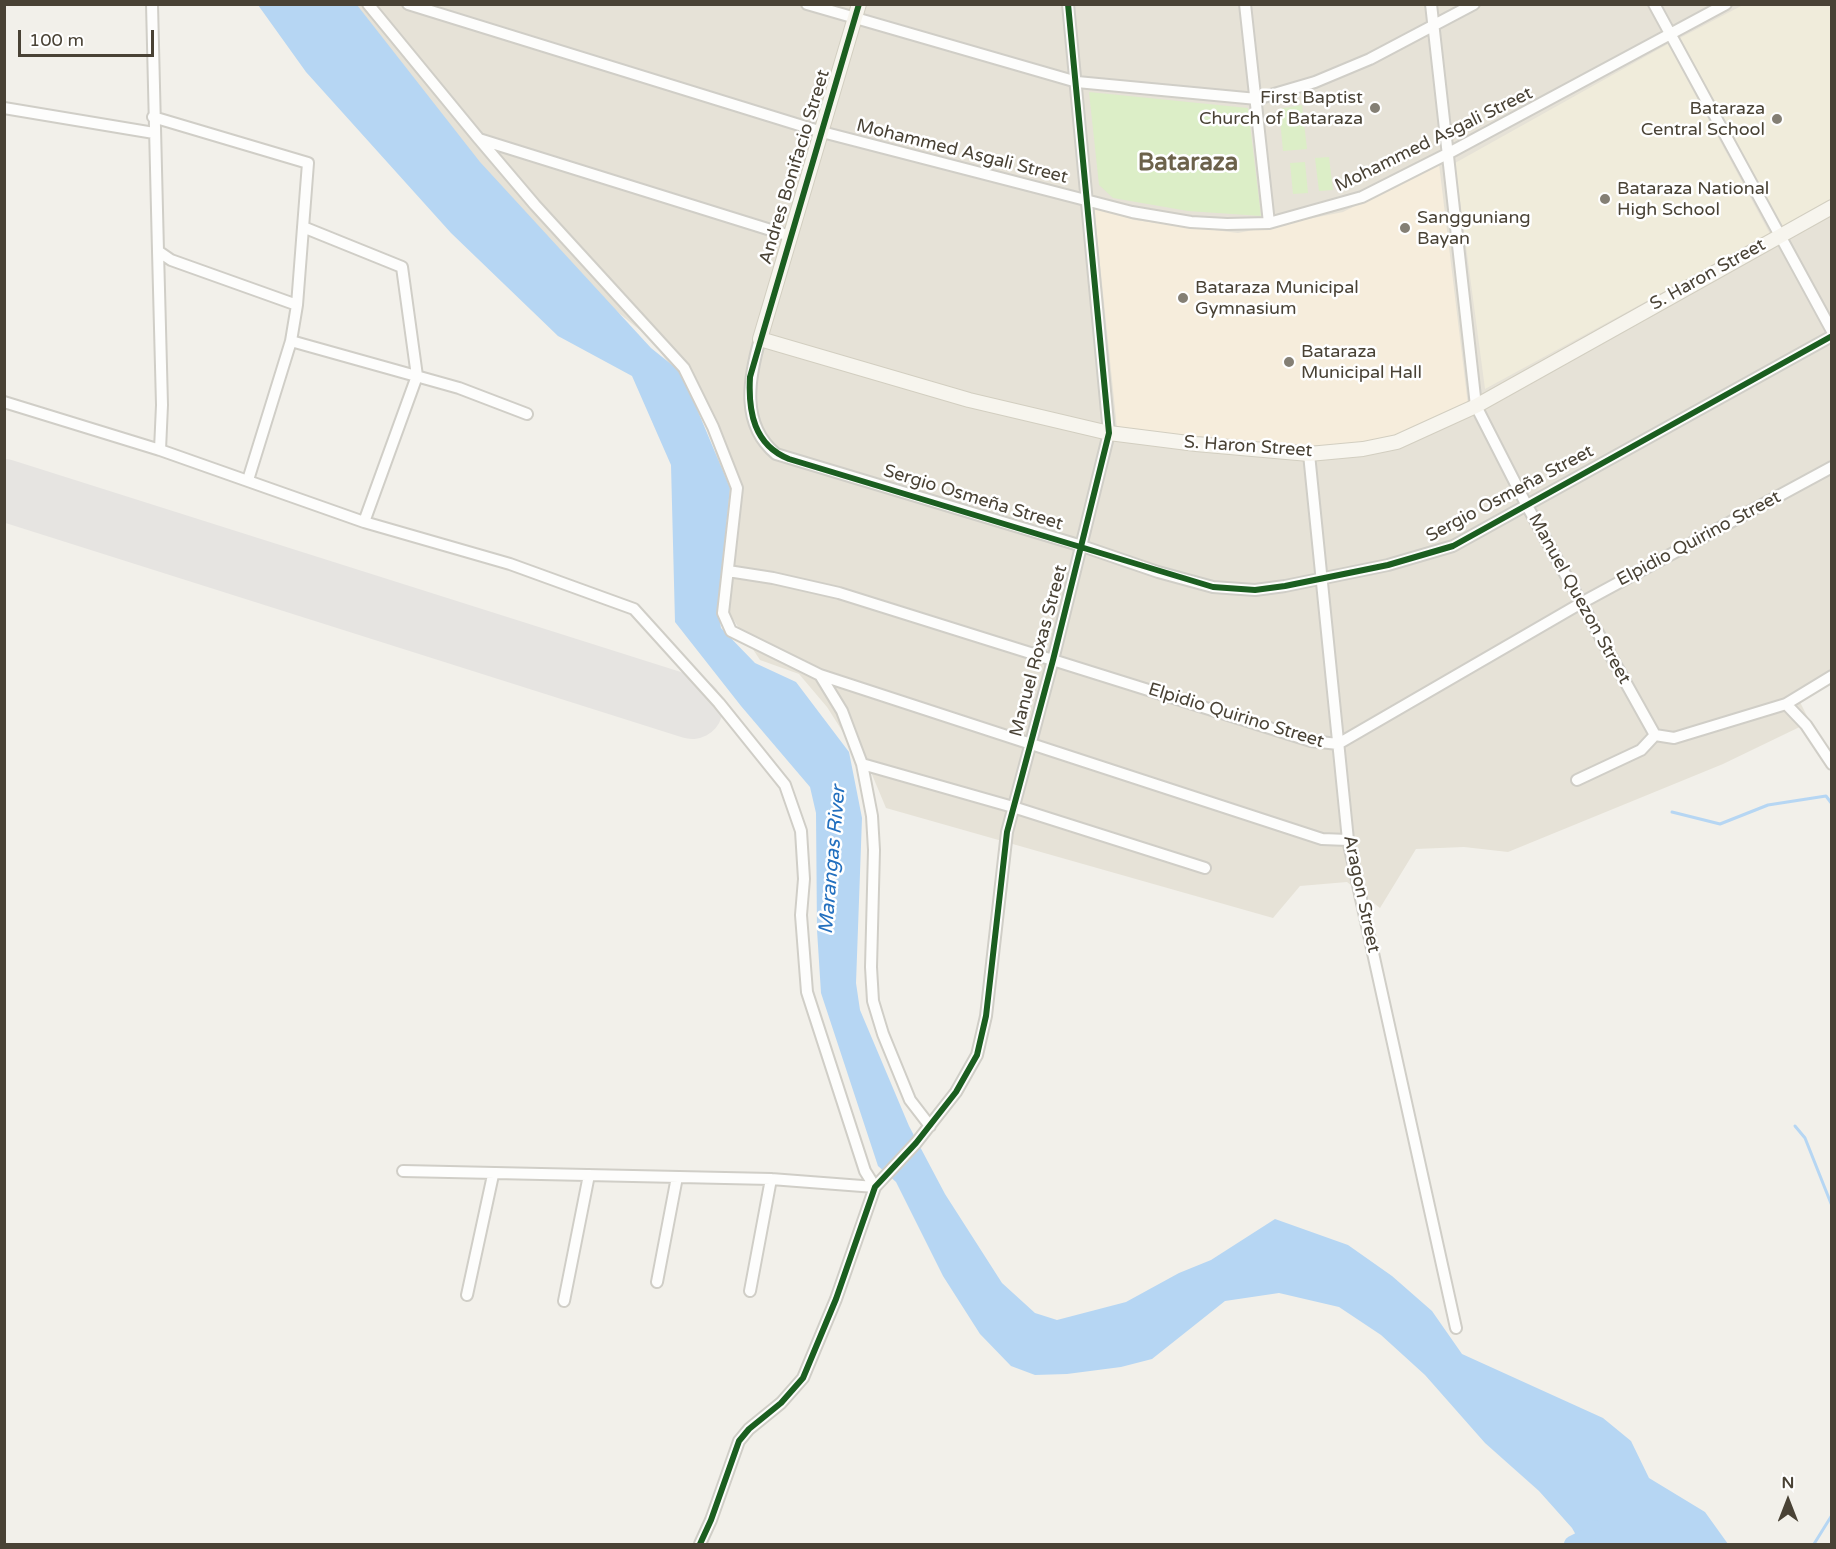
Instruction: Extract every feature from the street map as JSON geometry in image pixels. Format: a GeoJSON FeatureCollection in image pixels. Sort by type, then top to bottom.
{"type":"FeatureCollection","features":[{"type":"Feature","properties":{"kind":"street"},"geometry":{"type":"LineString","coordinates":[[152,4],[160,450]]}},
{"type":"Feature","properties":{"kind":"street"},"geometry":{"type":"LineString","coordinates":[[368,4],[535,206],[684,368],[713,427],[737,488],[723,613],[731,631],[820,675],[1322,839],[1348,840]]}},
{"type":"Feature","properties":{"kind":"street","name":"Mohammed Asgali Street"},"geometry":{"type":"LineString","coordinates":[[408,4],[822,132],[1132,212],[1191,222],[1269,223],[1362,197],[1449,153],[1726,4]]}},
{"type":"Feature","properties":{"kind":"street"},"geometry":{"type":"LineString","coordinates":[[807,4],[857,11],[1077,82],[1257,99],[1315,82],[1370,59],[1474,4]]}},
{"type":"Feature","properties":{"kind":"street","name":"Manuel Roxas Street"},"geometry":{"type":"LineString","coordinates":[[875,1187],[930,1126],[956,1092],[977,1055],[986,1016],[1004,846],[1109,433],[1068,4]]}},
{"type":"Feature","properties":{"kind":"street"},"geometry":{"type":"LineString","coordinates":[[1245,4],[1269,223]]}},
{"type":"Feature","properties":{"kind":"street","name":"Manuel Quezon Street"},"geometry":{"type":"LineString","coordinates":[[1431,4],[1476,406],[1526,504],[1583,602],[1655,735]]}},
{"type":"Feature","properties":{"kind":"street"},"geometry":{"type":"LineString","coordinates":[[1654,4],[1832,331]]}},
{"type":"Feature","properties":{"kind":"street","name":"Andres Bonifacio Street"},"geometry":{"type":"LineString","coordinates":[[760,339],[857,11]]}},
{"type":"Feature","properties":{"kind":"street"},"geometry":{"type":"LineString","coordinates":[[4,108],[154,133]]}},
{"type":"Feature","properties":{"kind":"street"},"geometry":{"type":"LineString","coordinates":[[153,117],[308,163],[297,305],[291,341],[248,480]]}},
{"type":"Feature","properties":{"kind":"street"},"geometry":{"type":"LineString","coordinates":[[479,139],[790,236]]}},
{"type":"Feature","properties":{"kind":"street","name":"S. Haron Street"},"geometry":{"type":"LineString","coordinates":[[760,339],[969,400],[1109,433],[1196,444],[1309,454],[1363,449],[1397,442],[1476,406],[1832,207]]}},
{"type":"Feature","properties":{"kind":"street"},"geometry":{"type":"LineString","coordinates":[[303,227],[402,267],[417,376],[364,522]]}},
{"type":"Feature","properties":{"kind":"street"},"geometry":{"type":"LineString","coordinates":[[158,251],[171,261],[297,305]]}},
{"type":"Feature","properties":{"kind":"street","name":"Sergio Osmeña Street"},"geometry":{"type":"LineString","coordinates":[[760,339],[749,388],[758,431],[766,446],[789,459],[1082,546],[1158,572],[1213,587],[1255,590],[1322,579],[1430,555],[1453,546],[1832,336]]}},
{"type":"Feature","properties":{"kind":"street"},"geometry":{"type":"LineString","coordinates":[[291,341],[459,388],[527,414]]}},
{"type":"Feature","properties":{"kind":"street"},"geometry":{"type":"LineString","coordinates":[[4,402],[160,450],[364,522],[510,564],[634,609],[719,703],[785,785],[801,831],[804,879],[801,915],[807,992],[862,1161],[875,1187],[836,1299],[803,1377],[781,1403],[749,1429],[739,1441],[700,1545]]}},
{"type":"Feature","properties":{"kind":"street","name":"Aragon Street"},"geometry":{"type":"LineString","coordinates":[[1309,454],[1348,840],[1456,1328]]}},
{"type":"Feature","properties":{"kind":"street","name":"Elpidio Quirino Street"},"geometry":{"type":"LineString","coordinates":[[728,571],[773,578],[839,593],[1311,741],[1338,744],[1583,602],[1832,467]]}},
{"type":"Feature","properties":{"kind":"street"},"geometry":{"type":"LineString","coordinates":[[820,675],[842,711],[862,764],[872,816],[874,850],[873,1001],[883,1034],[910,1100],[930,1126]]}},
{"type":"Feature","properties":{"kind":"street"},"geometry":{"type":"LineString","coordinates":[[1577,780],[1641,750],[1655,735],[1674,738],[1786,704],[1832,676]]}},
{"type":"Feature","properties":{"kind":"street"},"geometry":{"type":"LineString","coordinates":[[1786,704],[1806,725],[1832,764]]}},
{"type":"Feature","properties":{"kind":"street"},"geometry":{"type":"LineString","coordinates":[[862,764],[1013,807],[1205,868]]}},
{"type":"Feature","properties":{"kind":"street"},"geometry":{"type":"LineString","coordinates":[[403,1171],[493,1175],[771,1179],[875,1187]]}},
{"type":"Feature","properties":{"kind":"street"},"geometry":{"type":"LineString","coordinates":[[467,1295],[493,1175]]}},
{"type":"Feature","properties":{"kind":"street"},"geometry":{"type":"LineString","coordinates":[[564,1301],[589,1175]]}},
{"type":"Feature","properties":{"kind":"street"},"geometry":{"type":"LineString","coordinates":[[657,1282],[677,1177]]}},
{"type":"Feature","properties":{"kind":"street"},"geometry":{"type":"LineString","coordinates":[[750,1291],[771,1179]]}},
{"type":"Feature","properties":{"kind":"shaded area"},"geometry":{"type":"Polygon","coordinates":[[[355,5],[1831,5],[1831,682],[1800,702],[1810,722],[1723,764],[1508,852],[1464,847],[1416,849],[1380,908],[1347,882],[1300,886],[1273,918],[886,808],[863,753],[848,740],[827,707],[799,674],[760,660],[727,610],[727,510],[713,440],[688,391],[651,339],[579,281],[498,204],[355,5]]]}},
{"type":"Feature","properties":{"kind":"shaded area","name":"Bataraza Central School"},"geometry":{"type":"Polygon","coordinates":[[[1743,5],[1831,5],[1831,200],[1782,227],[1680,38],[1743,5]]]}},
{"type":"Feature","properties":{"kind":"shaded area","name":"Bataraza National High School"},"geometry":{"type":"Polygon","coordinates":[[[1668,44],[1770,234],[1485,389],[1455,163],[1668,44]]]}},
{"type":"Feature","properties":{"kind":"shaded area"},"geometry":{"type":"Polygon","coordinates":[[[1439,164],[1468,405],[1385,439],[1325,446],[1232,440],[1117,428],[1094,206],[1134,220],[1238,233],[1343,212],[1439,164]]]}},
{"type":"Feature","properties":{"kind":"green space"},"geometry":{"type":"Polygon","coordinates":[[[1089,92],[1248,108],[1261,216],[1188,211],[1113,198],[1099,185],[1089,92]]]}},
{"type":"Feature","properties":{"kind":"green space"},"geometry":{"type":"Polygon","coordinates":[[[1302,105],[1307,149],[1283,151],[1279,109],[1302,105]]]}},
{"type":"Feature","properties":{"kind":"green space"},"geometry":{"type":"Polygon","coordinates":[[[1329,157],[1333,190],[1319,191],[1315,158],[1329,157]]]}},
{"type":"Feature","properties":{"kind":"green space"},"geometry":{"type":"Polygon","coordinates":[[[1305,162],[1308,193],[1293,194],[1290,163],[1305,162]]]}},
{"type":"Feature","properties":{"kind":"water"},"geometry":{"type":"Polygon","coordinates":[[[258,5],[357,5],[480,162],[651,348],[682,373],[730,488],[718,610],[721,628],[755,663],[796,682],[849,752],[862,818],[856,983],[860,1010],[909,1126],[945,1194],[1002,1283],[1035,1313],[1057,1320],[1126,1302],[1179,1273],[1211,1260],[1275,1219],[1348,1245],[1392,1276],[1432,1311],[1462,1354],[1603,1418],[1631,1441],[1649,1478],[1705,1512],[1728,1544],[1581,1544],[1572,1528],[1539,1491],[1485,1443],[1425,1375],[1381,1335],[1339,1307],[1279,1293],[1225,1301],[1152,1359],[1121,1367],[1067,1374],[1035,1375],[1011,1366],[980,1334],[943,1276],[896,1182],[878,1166],[821,993],[817,930],[816,813],[810,787],[741,706],[675,622],[671,465],[632,376],[558,336],[451,233],[306,72],[258,5]]]}},
{"type":"Feature","properties":{"kind":"waterway"},"geometry":{"type":"LineString","coordinates":[[1672,812],[1720,824],[1768,805],[1826,796],[1832,804]]}},
{"type":"Feature","properties":{"kind":"waterway"},"geometry":{"type":"LineString","coordinates":[[1795,1126],[1805,1138],[1832,1206]]}},
{"type":"Feature","properties":{"kind":"waterway"},"geometry":{"type":"LineString","coordinates":[[1814,1544],[1832,1515]]}},
{"type":"Feature","properties":{"kind":"waterway","name":"Marangas River"},"geometry":{"type":"LineString","coordinates":[[1572,1544],[1588,1536],[1594,1528]]}},
{"type":"Feature","properties":{"kind":"runway"},"geometry":{"type":"LineString","coordinates":[[4,490],[692,708]]}},
{"type":"Feature","properties":{"kind":"cycle path"},"geometry":{"type":"LineString","coordinates":[[859,4],[750,377],[750,403],[756,426],[768,445],[789,459],[1213,587],[1255,590],[1388,565],[1453,546],[1832,336]]}},
{"type":"Feature","properties":{"kind":"cycle path"},"geometry":{"type":"LineString","coordinates":[[700,1544],[739,1441],[749,1429],[781,1403],[803,1378],[836,1299],[875,1187],[916,1143],[956,1092],[977,1055],[986,1016],[1007,832],[1053,660],[1109,433],[1068,4]]}},
{"type":"Feature","properties":{"kind":"place","name":"First Baptist Church of Bataraza"},"geometry":{"type":"Point","coordinates":[1375,108]}},
{"type":"Feature","properties":{"kind":"place","name":"Bataraza Central School"},"geometry":{"type":"Point","coordinates":[1777,119]}},
{"type":"Feature","properties":{"kind":"place","name":"Bataraza National High School"},"geometry":{"type":"Point","coordinates":[1605,199]}},
{"type":"Feature","properties":{"kind":"place","name":"Sangguniang Bayan"},"geometry":{"type":"Point","coordinates":[1405,228]}},
{"type":"Feature","properties":{"kind":"place","name":"Bataraza Municipal Gymnasium"},"geometry":{"type":"Point","coordinates":[1183,298]}},
{"type":"Feature","properties":{"kind":"place","name":"Bataraza Municipal Hall"},"geometry":{"type":"Point","coordinates":[1289,362]}},
{"type":"Feature","properties":{"kind":"district","name":"Bataraza"},"geometry":{"type":"Point","coordinates":[1188,164]}}]}
